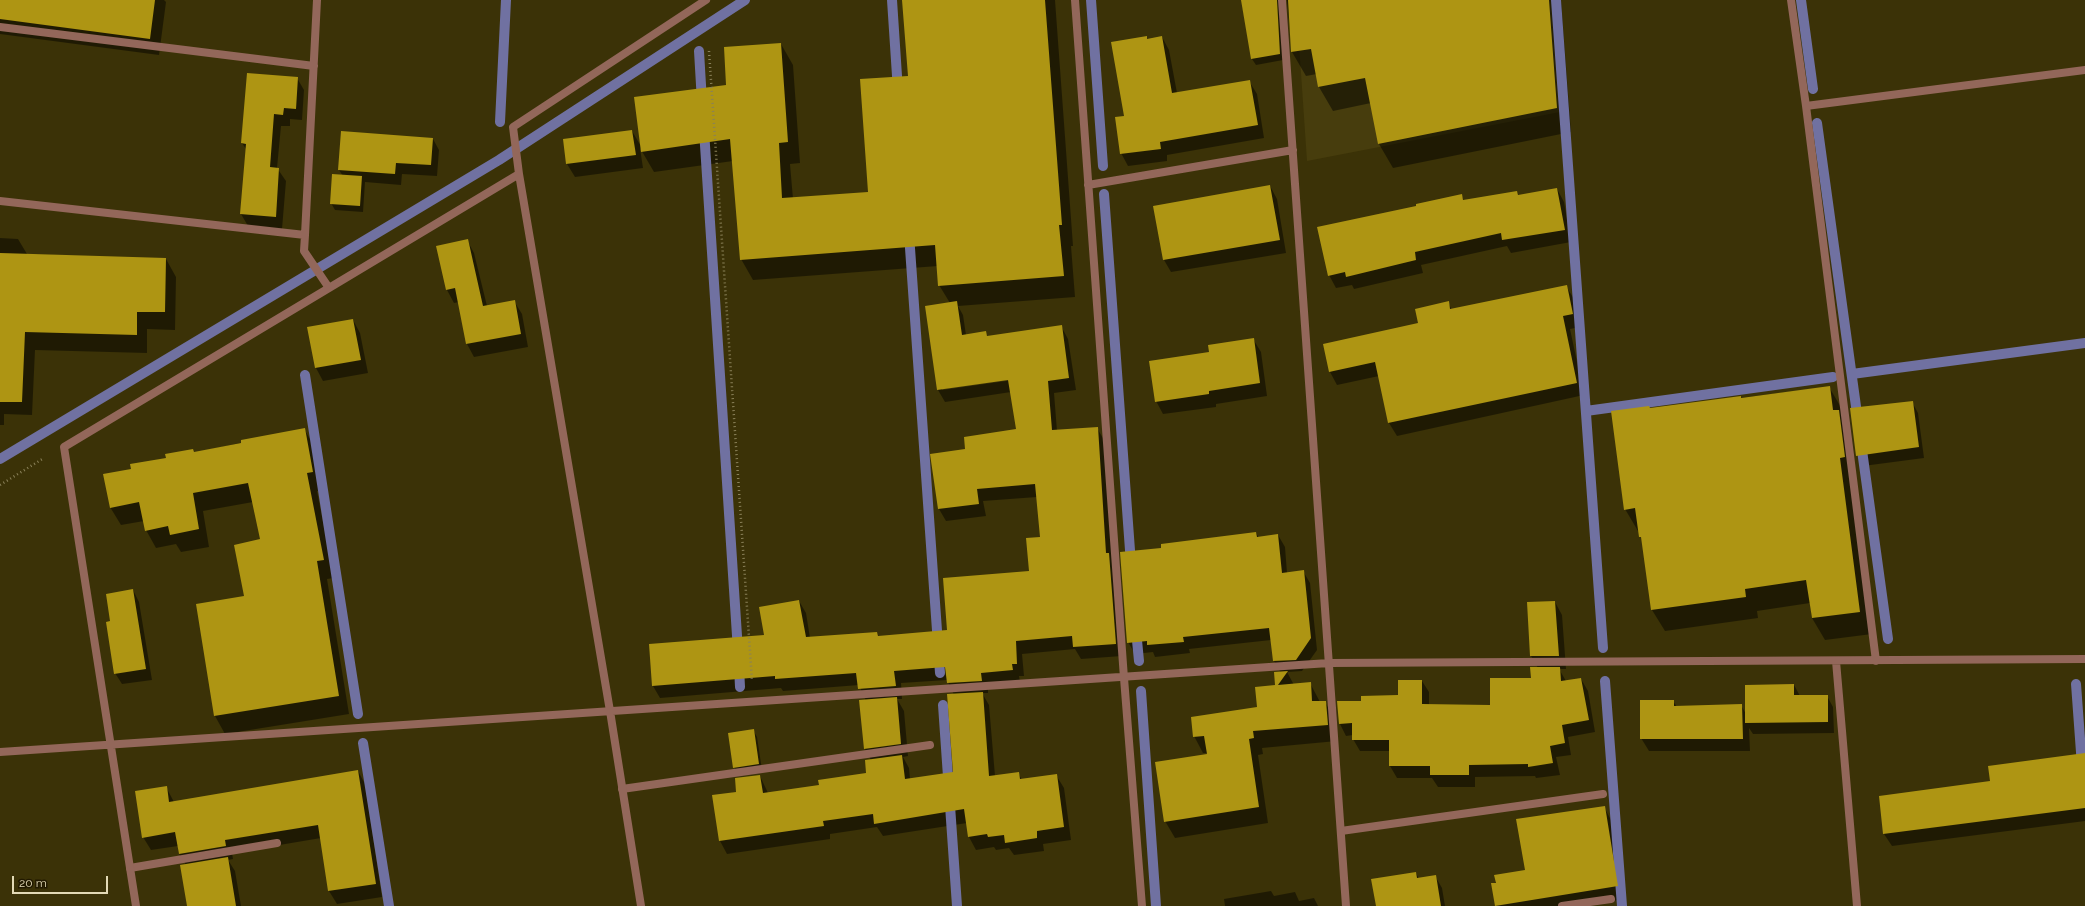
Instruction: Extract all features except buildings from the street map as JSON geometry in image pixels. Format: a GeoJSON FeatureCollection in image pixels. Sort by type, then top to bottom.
{"type":"FeatureCollection","features":[{"type":"Feature","properties":{"kind":"street"},"geometry":{"type":"LineString","coordinates":[[317,0],[304,251],[329,288]]}},
{"type":"Feature","properties":{"kind":"street"},"geometry":{"type":"LineString","coordinates":[[641,906],[513,127],[706,0]]}},
{"type":"Feature","properties":{"kind":"street"},"geometry":{"type":"LineString","coordinates":[[1075,0],[1142,906]]}},
{"type":"Feature","properties":{"kind":"street"},"geometry":{"type":"LineString","coordinates":[[1282,0],[1346,906]]}},
{"type":"Feature","properties":{"kind":"street"},"geometry":{"type":"LineString","coordinates":[[1791,0],[1806,106],[1876,661]]}},
{"type":"Feature","properties":{"kind":"street"},"geometry":{"type":"LineString","coordinates":[[0,27],[314,66]]}},
{"type":"Feature","properties":{"kind":"street"},"geometry":{"type":"LineString","coordinates":[[1806,106],[2085,70]]}},
{"type":"Feature","properties":{"kind":"street"},"geometry":{"type":"LineString","coordinates":[[1088,185],[1293,150]]}},
{"type":"Feature","properties":{"kind":"street"},"geometry":{"type":"LineString","coordinates":[[136,906],[64,447],[329,288],[519,170]]}},
{"type":"Feature","properties":{"kind":"street"},"geometry":{"type":"LineString","coordinates":[[0,201],[305,235]]}},
{"type":"Feature","properties":{"kind":"street"},"geometry":{"type":"LineString","coordinates":[[0,752],[1124,678],[1329,663],[2085,659]]}},
{"type":"Feature","properties":{"kind":"street"},"geometry":{"type":"LineString","coordinates":[[1836,661],[1857,906]]}},
{"type":"Feature","properties":{"kind":"street"},"geometry":{"type":"LineString","coordinates":[[622,789],[930,745]]}},
{"type":"Feature","properties":{"kind":"street"},"geometry":{"type":"LineString","coordinates":[[1341,831],[1603,794]]}},
{"type":"Feature","properties":{"kind":"street"},"geometry":{"type":"LineString","coordinates":[[130,868],[278,843]]}},
{"type":"Feature","properties":{"kind":"street"},"geometry":{"type":"LineString","coordinates":[[1562,906],[1611,899]]}},
{"type":"Feature","properties":{"kind":"path"},"geometry":{"type":"LineString","coordinates":[[710,51],[754,702]]}},
{"type":"Feature","properties":{"kind":"path"},"geometry":{"type":"LineString","coordinates":[[0,485],[64,447]]}},
{"type":"Feature","properties":{"kind":"shaded area"},"geometry":{"type":"Polygon","coordinates":[[[1296,0],[1552,0],[1560,112],[1307,161],[1296,0]]]}},
{"type":"Feature","properties":{"kind":"waterway"},"geometry":{"type":"LineString","coordinates":[[500,122],[506,0]]}},
{"type":"Feature","properties":{"kind":"waterway"},"geometry":{"type":"LineString","coordinates":[[0,459],[499,160],[745,0]]}},
{"type":"Feature","properties":{"kind":"waterway"},"geometry":{"type":"LineString","coordinates":[[892,0],[898,91]]}},
{"type":"Feature","properties":{"kind":"waterway"},"geometry":{"type":"LineString","coordinates":[[1091,0],[1103,166]]}},
{"type":"Feature","properties":{"kind":"waterway"},"geometry":{"type":"LineString","coordinates":[[1556,0],[1603,648]]}},
{"type":"Feature","properties":{"kind":"waterway"},"geometry":{"type":"LineString","coordinates":[[1801,0],[1813,89]]}},
{"type":"Feature","properties":{"kind":"waterway"},"geometry":{"type":"LineString","coordinates":[[699,51],[702,102]]}},
{"type":"Feature","properties":{"kind":"waterway"},"geometry":{"type":"LineString","coordinates":[[1817,123],[1858,421]]}},
{"type":"Feature","properties":{"kind":"waterway"},"geometry":{"type":"LineString","coordinates":[[704,130],[738,651]]}},
{"type":"Feature","properties":{"kind":"waterway"},"geometry":{"type":"LineString","coordinates":[[1104,194],[1131,564]]}},
{"type":"Feature","properties":{"kind":"waterway"},"geometry":{"type":"LineString","coordinates":[[909,234],[940,673]]}},
{"type":"Feature","properties":{"kind":"waterway"},"geometry":{"type":"LineString","coordinates":[[1852,374],[2085,343]]}},
{"type":"Feature","properties":{"kind":"waterway"},"geometry":{"type":"LineString","coordinates":[[305,375],[358,714]]}},
{"type":"Feature","properties":{"kind":"waterway"},"geometry":{"type":"LineString","coordinates":[[1586,411],[1833,377]]}},
{"type":"Feature","properties":{"kind":"waterway"},"geometry":{"type":"LineString","coordinates":[[1861,443],[1888,639]]}},
{"type":"Feature","properties":{"kind":"waterway"},"geometry":{"type":"LineString","coordinates":[[1136,630],[1139,661]]}},
{"type":"Feature","properties":{"kind":"waterway"},"geometry":{"type":"LineString","coordinates":[[739,667],[740,687]]}},
{"type":"Feature","properties":{"kind":"waterway"},"geometry":{"type":"LineString","coordinates":[[1605,681],[1622,906]]}},
{"type":"Feature","properties":{"kind":"waterway"},"geometry":{"type":"LineString","coordinates":[[2076,684],[2082,766]]}},
{"type":"Feature","properties":{"kind":"waterway"},"geometry":{"type":"LineString","coordinates":[[1141,691],[1156,906]]}},
{"type":"Feature","properties":{"kind":"waterway"},"geometry":{"type":"LineString","coordinates":[[943,705],[957,906]]}},
{"type":"Feature","properties":{"kind":"waterway"},"geometry":{"type":"LineString","coordinates":[[363,743],[389,906]]}}]}
